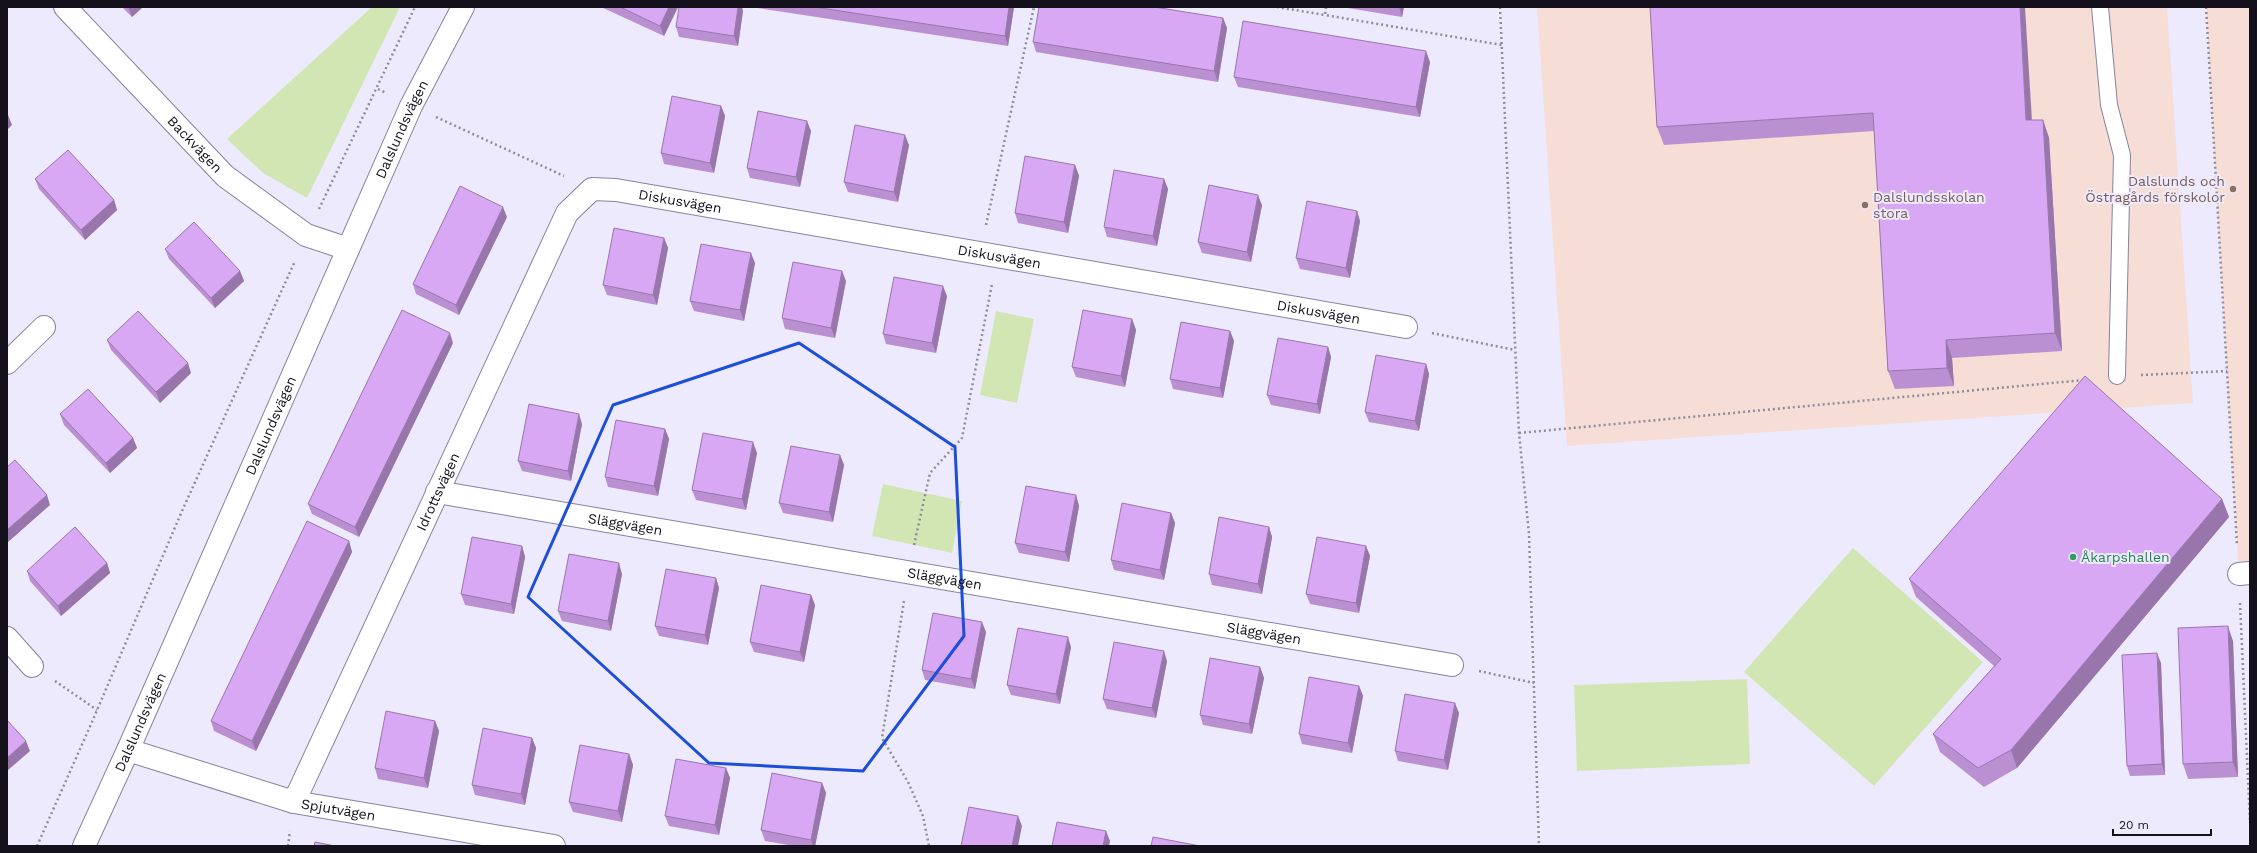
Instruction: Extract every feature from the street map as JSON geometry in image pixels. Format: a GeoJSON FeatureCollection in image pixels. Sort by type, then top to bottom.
{"type":"FeatureCollection","features":[{"type":"Feature","properties":{"kind":"street","name":"Backvägen"},"geometry":{"type":"LineString","coordinates":[[65,7],[225,176],[306,235],[348,248]]}},
{"type":"Feature","properties":{"kind":"street","name":"Dalslundsvägen"},"geometry":{"type":"LineString","coordinates":[[84,846],[128,750],[411,106],[463,7]]}},
{"type":"Feature","properties":{"kind":"street","name":"Diskusvägen"},"geometry":{"type":"LineString","coordinates":[[592,189],[616,190],[1406,327]]}},
{"type":"Feature","properties":{"kind":"street","name":"Idrottsvägen"},"geometry":{"type":"LineString","coordinates":[[294,802],[567,213],[592,189]]}},
{"type":"Feature","properties":{"kind":"street"},"geometry":{"type":"LineString","coordinates":[[7,362],[44,327]]}},
{"type":"Feature","properties":{"kind":"street","name":"Släggvägen"},"geometry":{"type":"LineString","coordinates":[[437,492],[1452,665]]}},
{"type":"Feature","properties":{"kind":"street"},"geometry":{"type":"LineString","coordinates":[[7,638],[32,666]]}},
{"type":"Feature","properties":{"kind":"street","name":"Spjutvägen"},"geometry":{"type":"LineString","coordinates":[[128,750],[294,802],[554,846]]}},
{"type":"Feature","properties":{"kind":"lane"},"geometry":{"type":"LineString","coordinates":[[2100,7],[2109,105],[2122,155],[2117,376]]}},
{"type":"Feature","properties":{"kind":"path"},"geometry":{"type":"LineString","coordinates":[[37,846],[182,511],[306,235],[378,89],[415,7]]}},
{"type":"Feature","properties":{"kind":"path"},"geometry":{"type":"LineString","coordinates":[[979,253],[1034,7]]}},
{"type":"Feature","properties":{"kind":"path"},"geometry":{"type":"LineString","coordinates":[[1276,7],[1502,45]]}},
{"type":"Feature","properties":{"kind":"path"},"geometry":{"type":"LineString","coordinates":[[1325,15],[1326,7]]}},
{"type":"Feature","properties":{"kind":"path"},"geometry":{"type":"LineString","coordinates":[[1500,7],[1515,350],[1520,433],[1529,534],[1539,846]]}},
{"type":"Feature","properties":{"kind":"path"},"geometry":{"type":"LineString","coordinates":[[2206,7],[2227,371],[2244,574],[2250,823]]}},
{"type":"Feature","properties":{"kind":"path"},"geometry":{"type":"LineString","coordinates":[[378,89],[411,106],[592,189]]}},
{"type":"Feature","properties":{"kind":"path"},"geometry":{"type":"LineString","coordinates":[[1406,327],[1515,350]]}},
{"type":"Feature","properties":{"kind":"path"},"geometry":{"type":"LineString","coordinates":[[1520,433],[2117,376],[2227,371]]}},
{"type":"Feature","properties":{"kind":"path"},"geometry":{"type":"LineString","coordinates":[[1452,665],[1534,683]]}},
{"type":"Feature","properties":{"kind":"path"},"geometry":{"type":"LineString","coordinates":[[32,666],[97,710]]}},
{"type":"Feature","properties":{"kind":"highlighted area"},"geometry":{"type":"Polygon","coordinates":[[[799,343],[955,447],[964,636],[863,771],[709,763],[528,597],[613,405],[799,343]]]}},
{"type":"Feature","properties":{"kind":"shaded area","name":"Dalslundsskolan stora"},"geometry":{"type":"Polygon","coordinates":[[[1537,7],[2167,7],[2193,403],[1567,446],[1537,7]]]}},
{"type":"Feature","properties":{"kind":"shaded area","name":"Dalslunds och Östragårds förskolor"},"geometry":{"type":"Polygon","coordinates":[[[2206,7],[2250,7],[2250,573],[2239,574],[2206,7]]]}},
{"type":"Feature","properties":{"kind":"green space"},"geometry":{"type":"Polygon","coordinates":[[[372,7],[400,7],[307,198],[263,173],[227,139],[372,7]]]}},
{"type":"Feature","properties":{"kind":"green space"},"geometry":{"type":"Polygon","coordinates":[[[996,311],[1034,319],[1017,403],[980,395],[996,311]]]}},
{"type":"Feature","properties":{"kind":"green space"},"geometry":{"type":"Polygon","coordinates":[[[883,484],[962,501],[952,553],[872,536],[883,484]]]}},
{"type":"Feature","properties":{"kind":"green space"},"geometry":{"type":"Polygon","coordinates":[[[1853,548],[1983,662],[1874,786],[1744,672],[1853,548]]]}},
{"type":"Feature","properties":{"kind":"green space"},"geometry":{"type":"Polygon","coordinates":[[[1747,679],[1750,764],[1577,771],[1574,685],[1747,679]]]}},
{"type":"Feature","properties":{"kind":"building"},"geometry":{"type":"Polygon","coordinates":[[[620,7],[669,7],[660,26],[620,7]]]}},
{"type":"Feature","properties":{"kind":"building"},"geometry":{"type":"Polygon","coordinates":[[[679,7],[738,7],[734,36],[676,27],[679,7]]]}},
{"type":"Feature","properties":{"kind":"building"},"geometry":{"type":"Polygon","coordinates":[[[814,7],[1009,7],[1005,36],[814,7]]]}},
{"type":"Feature","properties":{"kind":"building"},"geometry":{"type":"Polygon","coordinates":[[[1039,7],[1154,7],[1223,18],[1214,71],[1033,42],[1039,7]]]}},
{"type":"Feature","properties":{"kind":"building"},"geometry":{"type":"Polygon","coordinates":[[[1650,7],[2020,7],[2026,120],[2043,120],[2055,333],[1946,340],[1947,368],[1888,371],[1873,113],[1657,127],[1650,7]]]}},
{"type":"Feature","properties":{"kind":"building"},"geometry":{"type":"Polygon","coordinates":[[[1243,21],[1426,51],[1416,107],[1234,77],[1243,21]]]}},
{"type":"Feature","properties":{"kind":"building"},"geometry":{"type":"Polygon","coordinates":[[[672,96],[721,106],[710,163],[661,153],[672,96]]]}},
{"type":"Feature","properties":{"kind":"building"},"geometry":{"type":"Polygon","coordinates":[[[758,111],[807,121],[796,177],[747,168],[758,111]]]}},
{"type":"Feature","properties":{"kind":"building"},"geometry":{"type":"Polygon","coordinates":[[[855,125],[905,135],[894,192],[844,182],[855,125]]]}},
{"type":"Feature","properties":{"kind":"building"},"geometry":{"type":"Polygon","coordinates":[[[68,150],[114,200],[81,230],[35,179],[68,150]]]}},
{"type":"Feature","properties":{"kind":"building"},"geometry":{"type":"Polygon","coordinates":[[[1025,156],[1075,165],[1064,222],[1015,213],[1025,156]]]}},
{"type":"Feature","properties":{"kind":"building"},"geometry":{"type":"Polygon","coordinates":[[[1114,170],[1164,179],[1153,236],[1104,227],[1114,170]]]}},
{"type":"Feature","properties":{"kind":"building"},"geometry":{"type":"Polygon","coordinates":[[[1209,185],[1258,195],[1247,252],[1198,242],[1209,185]]]}},
{"type":"Feature","properties":{"kind":"building"},"geometry":{"type":"Polygon","coordinates":[[[460,186],[503,207],[456,305],[413,284],[460,186]]]}},
{"type":"Feature","properties":{"kind":"building"},"geometry":{"type":"Polygon","coordinates":[[[1307,201],[1357,211],[1346,268],[1296,258],[1307,201]]]}},
{"type":"Feature","properties":{"kind":"building"},"geometry":{"type":"Polygon","coordinates":[[[194,222],[240,271],[211,298],[165,249],[194,222]]]}},
{"type":"Feature","properties":{"kind":"building"},"geometry":{"type":"Polygon","coordinates":[[[614,228],[664,238],[653,295],[603,285],[614,228]]]}},
{"type":"Feature","properties":{"kind":"building"},"geometry":{"type":"Polygon","coordinates":[[[701,244],[751,253],[740,310],[690,301],[701,244]]]}},
{"type":"Feature","properties":{"kind":"building"},"geometry":{"type":"Polygon","coordinates":[[[793,262],[842,271],[831,328],[782,318],[793,262]]]}},
{"type":"Feature","properties":{"kind":"building"},"geometry":{"type":"Polygon","coordinates":[[[894,277],[943,286],[932,343],[883,334],[894,277]]]}},
{"type":"Feature","properties":{"kind":"building"},"geometry":{"type":"Polygon","coordinates":[[[402,310],[450,333],[355,527],[308,504],[402,310]]]}},
{"type":"Feature","properties":{"kind":"building"},"geometry":{"type":"Polygon","coordinates":[[[1083,310],[1132,319],[1121,376],[1072,367],[1083,310]]]}},
{"type":"Feature","properties":{"kind":"building"},"geometry":{"type":"Polygon","coordinates":[[[138,311],[188,363],[156,392],[107,340],[138,311]]]}},
{"type":"Feature","properties":{"kind":"building"},"geometry":{"type":"Polygon","coordinates":[[[1181,322],[1230,331],[1220,388],[1170,379],[1181,322]]]}},
{"type":"Feature","properties":{"kind":"building"},"geometry":{"type":"Polygon","coordinates":[[[1278,338],[1328,347],[1317,404],[1267,395],[1278,338]]]}},
{"type":"Feature","properties":{"kind":"building"},"geometry":{"type":"Polygon","coordinates":[[[1376,355],[1426,364],[1415,421],[1365,412],[1376,355]]]}},
{"type":"Feature","properties":{"kind":"building","name":"Åkarpshallen"},"geometry":{"type":"Polygon","coordinates":[[[2085,376],[2222,499],[2011,750],[1978,768],[1933,734],[2001,659],[1909,579],[2085,376]]]}},
{"type":"Feature","properties":{"kind":"building"},"geometry":{"type":"Polygon","coordinates":[[[88,389],[133,438],[106,463],[60,414],[88,389]]]}},
{"type":"Feature","properties":{"kind":"building"},"geometry":{"type":"Polygon","coordinates":[[[529,404],[579,414],[568,471],[518,461],[529,404]]]}},
{"type":"Feature","properties":{"kind":"building"},"geometry":{"type":"Polygon","coordinates":[[[616,420],[665,429],[654,486],[605,477],[616,420]]]}},
{"type":"Feature","properties":{"kind":"building"},"geometry":{"type":"Polygon","coordinates":[[[703,433],[753,442],[742,499],[692,490],[703,433]]]}},
{"type":"Feature","properties":{"kind":"building"},"geometry":{"type":"Polygon","coordinates":[[[791,446],[840,455],[829,512],[779,503],[791,446]]]}},
{"type":"Feature","properties":{"kind":"building"},"geometry":{"type":"Polygon","coordinates":[[[15,460],[47,495],[7,530],[7,467],[15,460]]]}},
{"type":"Feature","properties":{"kind":"building"},"geometry":{"type":"Polygon","coordinates":[[[1026,486],[1076,495],[1065,552],[1015,543],[1026,486]]]}},
{"type":"Feature","properties":{"kind":"building"},"geometry":{"type":"Polygon","coordinates":[[[1122,503],[1171,513],[1160,570],[1111,560],[1122,503]]]}},
{"type":"Feature","properties":{"kind":"building"},"geometry":{"type":"Polygon","coordinates":[[[1219,517],[1269,527],[1258,584],[1209,574],[1219,517]]]}},
{"type":"Feature","properties":{"kind":"building"},"geometry":{"type":"Polygon","coordinates":[[[307,521],[349,541],[252,741],[211,721],[307,521]]]}},
{"type":"Feature","properties":{"kind":"building"},"geometry":{"type":"Polygon","coordinates":[[[75,527],[107,563],[58,606],[27,571],[75,527]]]}},
{"type":"Feature","properties":{"kind":"building"},"geometry":{"type":"Polygon","coordinates":[[[472,537],[522,546],[511,604],[461,594],[472,537]]]}},
{"type":"Feature","properties":{"kind":"building"},"geometry":{"type":"Polygon","coordinates":[[[1317,537],[1366,546],[1356,603],[1306,594],[1317,537]]]}},
{"type":"Feature","properties":{"kind":"building"},"geometry":{"type":"Polygon","coordinates":[[[569,554],[619,563],[608,621],[558,611],[569,554]]]}},
{"type":"Feature","properties":{"kind":"building"},"geometry":{"type":"Polygon","coordinates":[[[666,569],[716,578],[705,635],[655,626],[666,569]]]}},
{"type":"Feature","properties":{"kind":"building"},"geometry":{"type":"Polygon","coordinates":[[[761,585],[811,595],[800,652],[750,642],[761,585]]]}},
{"type":"Feature","properties":{"kind":"building"},"geometry":{"type":"Polygon","coordinates":[[[933,613],[982,622],[971,679],[922,670],[933,613]]]}},
{"type":"Feature","properties":{"kind":"building"},"geometry":{"type":"Polygon","coordinates":[[[2228,626],[2233,762],[2183,764],[2178,628],[2228,626]]]}},
{"type":"Feature","properties":{"kind":"building"},"geometry":{"type":"Polygon","coordinates":[[[1018,628],[1068,637],[1056,694],[1007,685],[1018,628]]]}},
{"type":"Feature","properties":{"kind":"building"},"geometry":{"type":"Polygon","coordinates":[[[1114,642],[1164,651],[1152,708],[1103,699],[1114,642]]]}},
{"type":"Feature","properties":{"kind":"building"},"geometry":{"type":"Polygon","coordinates":[[[2157,653],[2162,764],[2127,766],[2122,655],[2157,653]]]}},
{"type":"Feature","properties":{"kind":"building"},"geometry":{"type":"Polygon","coordinates":[[[1210,658],[1260,667],[1249,724],[1200,715],[1210,658]]]}},
{"type":"Feature","properties":{"kind":"building"},"geometry":{"type":"Polygon","coordinates":[[[1309,677],[1359,686],[1348,743],[1299,734],[1309,677]]]}},
{"type":"Feature","properties":{"kind":"building"},"geometry":{"type":"Polygon","coordinates":[[[1405,694],[1455,703],[1444,760],[1395,751],[1405,694]]]}},
{"type":"Feature","properties":{"kind":"building"},"geometry":{"type":"Polygon","coordinates":[[[386,711],[435,721],[424,778],[375,768],[386,711]]]}},
{"type":"Feature","properties":{"kind":"building"},"geometry":{"type":"Polygon","coordinates":[[[7,720],[26,741],[7,758],[7,720]]]}},
{"type":"Feature","properties":{"kind":"building"},"geometry":{"type":"Polygon","coordinates":[[[483,728],[532,738],[521,794],[472,785],[483,728]]]}},
{"type":"Feature","properties":{"kind":"building"},"geometry":{"type":"Polygon","coordinates":[[[580,745],[629,754],[618,811],[569,802],[580,745]]]}},
{"type":"Feature","properties":{"kind":"building"},"geometry":{"type":"Polygon","coordinates":[[[676,759],[726,768],[715,825],[665,816],[676,759]]]}},
{"type":"Feature","properties":{"kind":"building"},"geometry":{"type":"Polygon","coordinates":[[[772,773],[822,783],[811,840],[761,830],[772,773]]]}},
{"type":"Feature","properties":{"kind":"building"},"geometry":{"type":"Polygon","coordinates":[[[969,807],[1018,816],[1012,846],[961,846],[969,807]]]}},
{"type":"Feature","properties":{"kind":"building"},"geometry":{"type":"Polygon","coordinates":[[[1057,822],[1106,831],[1103,846],[1052,846],[1057,822]]]}},
{"type":"Feature","properties":{"kind":"building"},"geometry":{"type":"Polygon","coordinates":[[[1153,837],[1200,846],[1151,846],[1153,837]]]}},
{"type":"Feature","properties":{"kind":"building"},"geometry":{"type":"Polygon","coordinates":[[[315,842],[335,846],[314,846],[315,842]]]}},
{"type":"Feature","properties":{"kind":"place","name":"Dalslunds och Östragårds förskolor"},"geometry":{"type":"Point","coordinates":[2233,189]}},
{"type":"Feature","properties":{"kind":"place","name":"Dalslundsskolan stora"},"geometry":{"type":"Point","coordinates":[1865,205]}},
{"type":"Feature","properties":{"kind":"place","name":"Åkarpshallen"},"geometry":{"type":"Point","coordinates":[2073,557]}}]}
